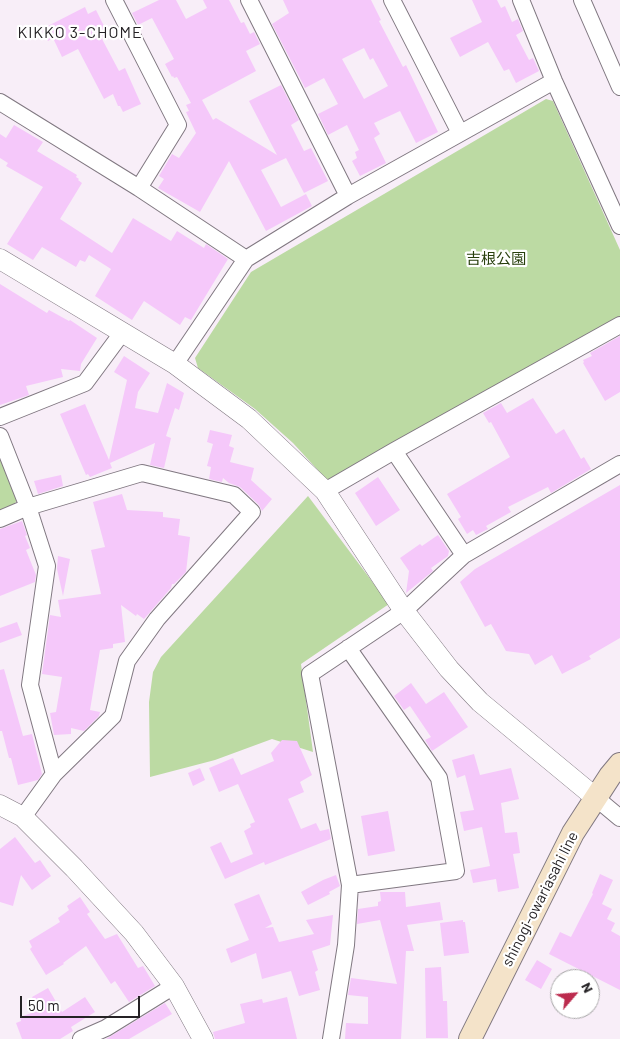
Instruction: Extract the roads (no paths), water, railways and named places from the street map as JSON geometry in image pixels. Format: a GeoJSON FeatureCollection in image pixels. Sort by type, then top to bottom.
{"type":"FeatureCollection","features":[{"type":"Feature","properties":{"kind":"main road","name":"shinogi-owariasahi line"},"geometry":{"type":"LineString","coordinates":[[470,1039],[572,833],[620,764]]}},
{"type":"Feature","properties":{"kind":"street"},"geometry":{"type":"LineString","coordinates":[[114,0],[178,125],[139,188]]}},
{"type":"Feature","properties":{"kind":"street"},"geometry":{"type":"LineString","coordinates":[[249,0],[348,196]]}},
{"type":"Feature","properties":{"kind":"street"},"geometry":{"type":"LineString","coordinates":[[392,0],[460,133]]}},
{"type":"Feature","properties":{"kind":"street"},"geometry":{"type":"LineString","coordinates":[[521,0],[554,81],[620,226]]}},
{"type":"Feature","properties":{"kind":"street"},"geometry":{"type":"LineString","coordinates":[[582,0],[620,87]]}},
{"type":"Feature","properties":{"kind":"street"},"geometry":{"type":"LineString","coordinates":[[175,364],[246,259],[348,196],[554,81]]}},
{"type":"Feature","properties":{"kind":"street"},"geometry":{"type":"LineString","coordinates":[[0,102],[139,188],[246,259]]}},
{"type":"Feature","properties":{"kind":"street"},"geometry":{"type":"LineString","coordinates":[[0,260],[175,364],[249,419],[325,492],[404,611],[449,669],[480,702],[620,818]]}},
{"type":"Feature","properties":{"kind":"street"},"geometry":{"type":"LineString","coordinates":[[325,492],[394,451],[620,325]]}},
{"type":"Feature","properties":{"kind":"street"},"geometry":{"type":"LineString","coordinates":[[0,417],[85,383],[122,333]]}},
{"type":"Feature","properties":{"kind":"street"},"geometry":{"type":"LineString","coordinates":[[0,436],[28,507],[46,566],[30,685],[54,774]]}},
{"type":"Feature","properties":{"kind":"street"},"geometry":{"type":"LineString","coordinates":[[394,451],[464,555]]}},
{"type":"Feature","properties":{"kind":"street"},"geometry":{"type":"LineString","coordinates":[[331,1039],[346,945],[350,885],[310,674],[404,611],[464,555],[620,464]]}},
{"type":"Feature","properties":{"kind":"street"},"geometry":{"type":"LineString","coordinates":[[0,519],[28,507],[142,473],[234,496],[252,512],[158,618],[127,661],[113,716],[54,774],[23,817]]}},
{"type":"Feature","properties":{"kind":"street"},"geometry":{"type":"LineString","coordinates":[[348,648],[439,778],[456,871],[350,885]]}},
{"type":"Feature","properties":{"kind":"street"},"geometry":{"type":"LineString","coordinates":[[0,805],[23,817],[74,868],[134,933],[174,986],[203,1039]]}},
{"type":"Feature","properties":{"kind":"street"},"geometry":{"type":"LineString","coordinates":[[81,1039],[106,1028],[174,986]]}},
{"type":"Feature","properties":{"kind":"district","name":"KIKKO 3-CHOME"},"geometry":{"type":"Point","coordinates":[80,33]}},
{"type":"Feature","properties":{"kind":"park label","name":"吉根公園"},"geometry":{"type":"Point","coordinates":[496,259]}}]}
